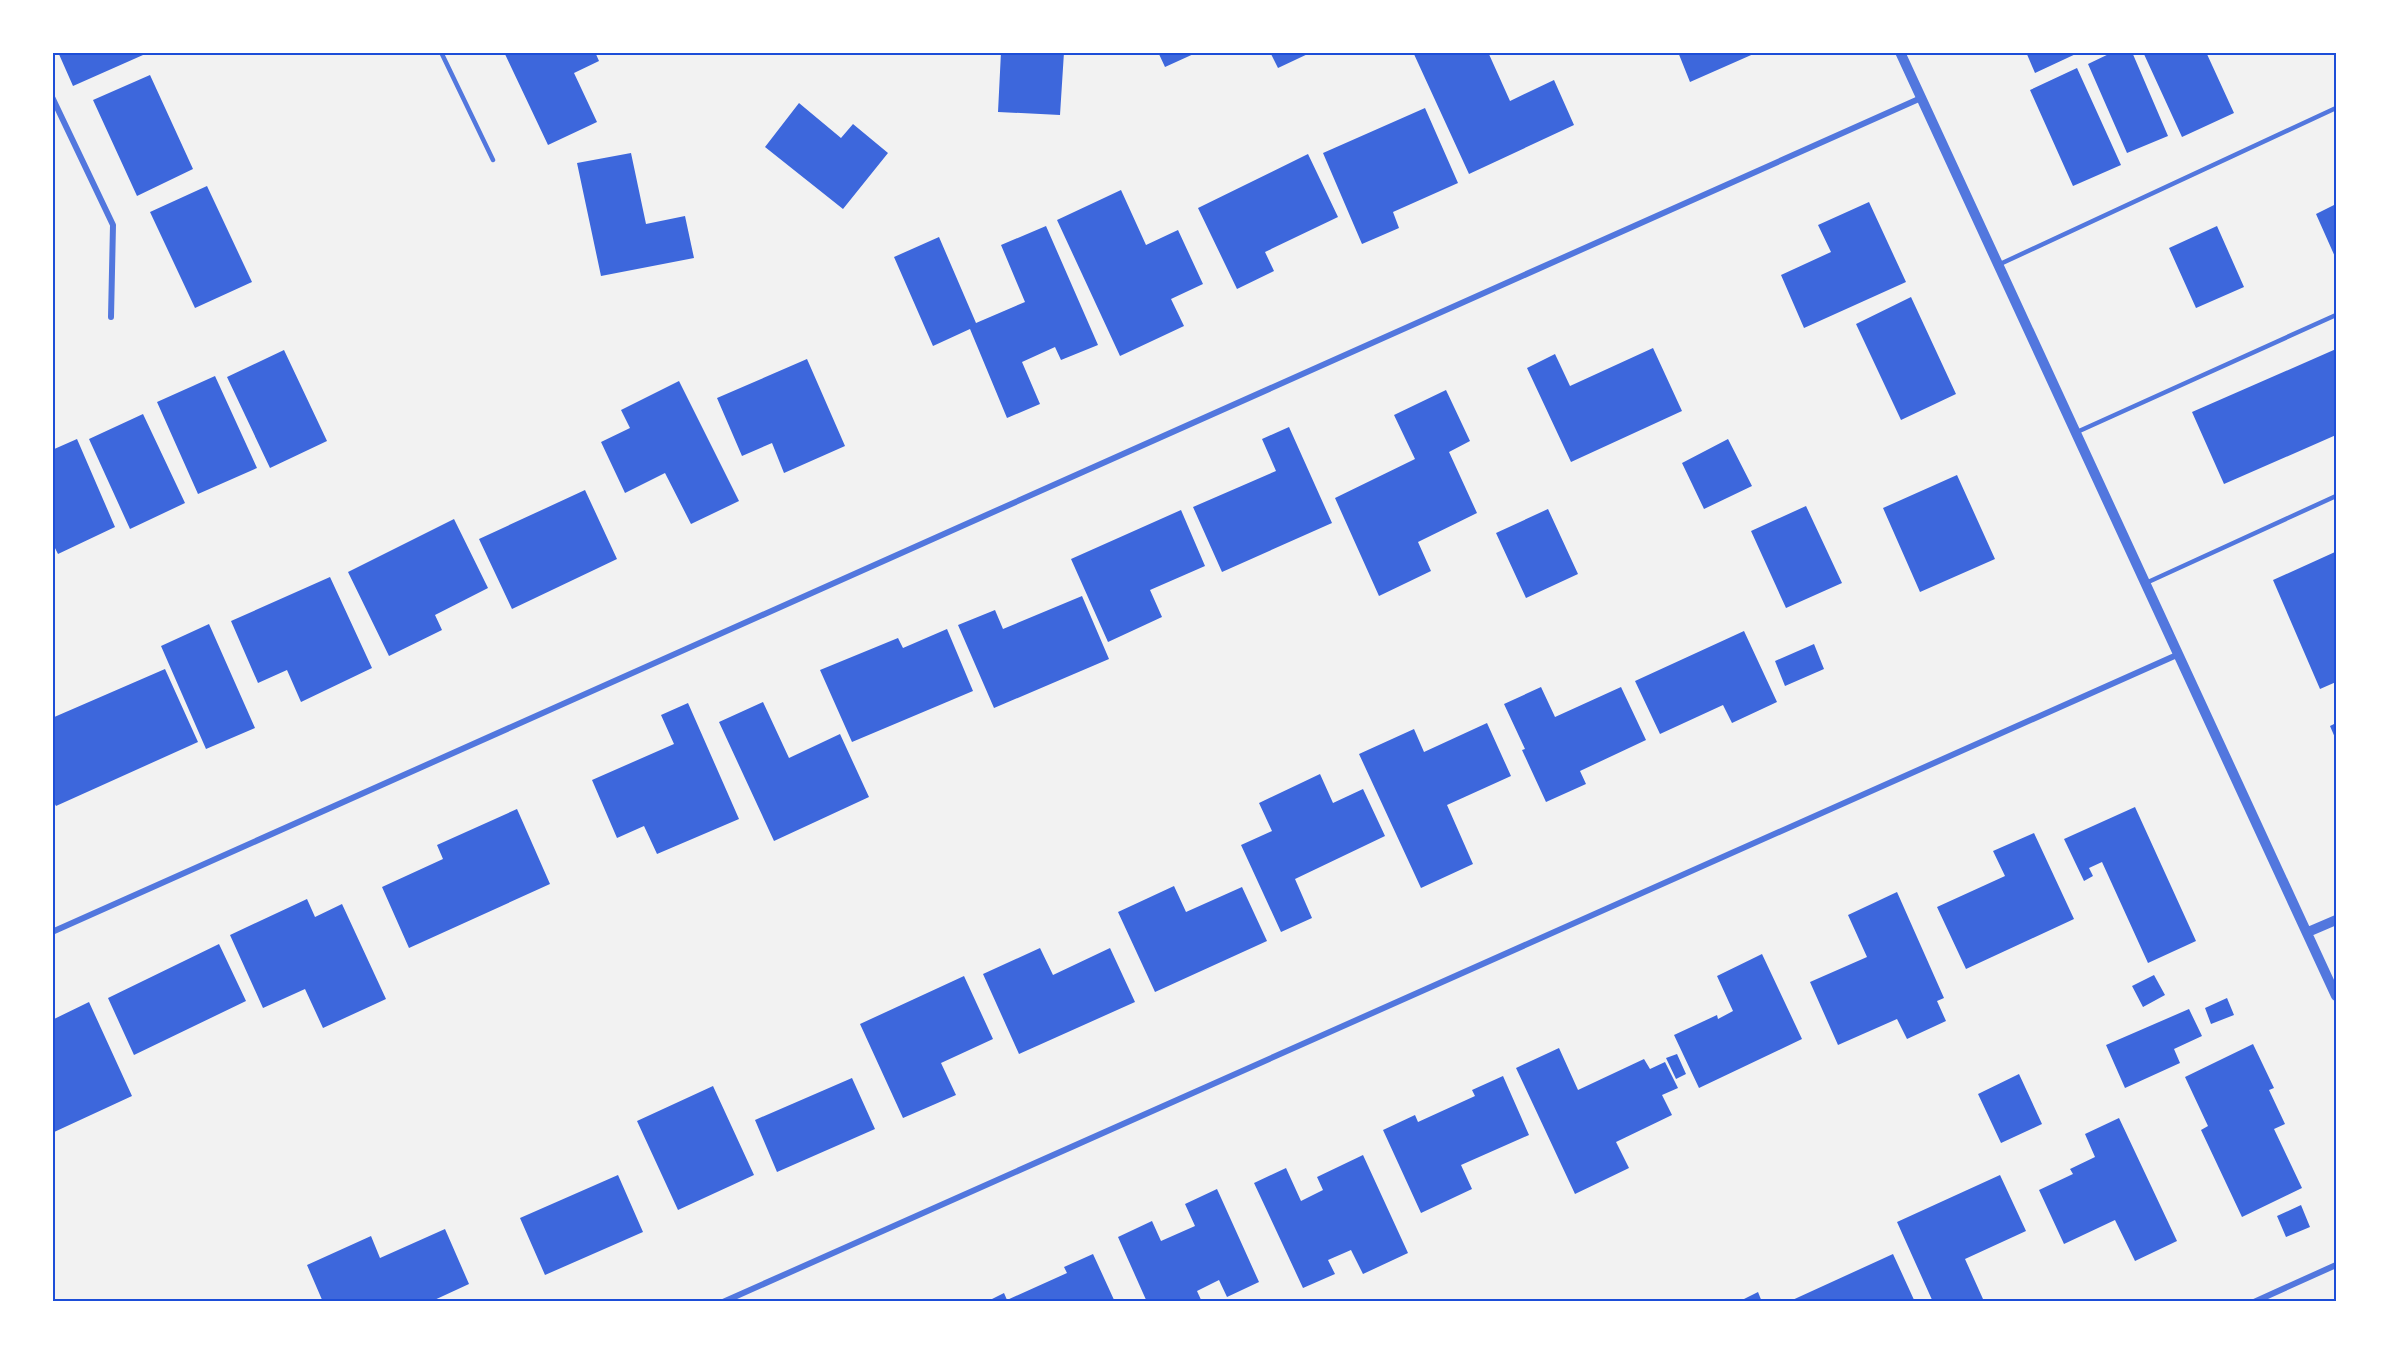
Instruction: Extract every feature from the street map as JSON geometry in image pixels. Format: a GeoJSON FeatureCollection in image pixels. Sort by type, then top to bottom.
{"type":"FeatureCollection","features":[{"type":"Feature","properties":{"kind":"street"},"geometry":{"type":"LineString","coordinates":[[1900,52],[2337,996]]}},
{"type":"Feature","properties":{"kind":"street"},"geometry":{"type":"LineString","coordinates":[[52,97],[113,225],[111,317]]}},
{"type":"Feature","properties":{"kind":"street"},"geometry":{"type":"LineString","coordinates":[[52,932],[1921,98]]}},
{"type":"Feature","properties":{"kind":"street"},"geometry":{"type":"LineString","coordinates":[[723,1302],[2179,654]]}},
{"type":"Feature","properties":{"kind":"street"},"geometry":{"type":"LineString","coordinates":[[2308,932],[2337,920]]}},
{"type":"Feature","properties":{"kind":"street"},"geometry":{"type":"LineString","coordinates":[[2254,1302],[2337,1265]]}},
{"type":"Feature","properties":{"kind":"lane"},"geometry":{"type":"LineString","coordinates":[[441,52],[493,160]]}},
{"type":"Feature","properties":{"kind":"lane"},"geometry":{"type":"LineString","coordinates":[[1998,265],[2337,108]]}},
{"type":"Feature","properties":{"kind":"lane"},"geometry":{"type":"LineString","coordinates":[[2075,434],[2337,315]]}},
{"type":"Feature","properties":{"kind":"lane"},"geometry":{"type":"LineString","coordinates":[[2146,583],[2337,496]]}},
{"type":"Feature","properties":{"kind":"building"},"geometry":{"type":"Polygon","coordinates":[[[58,52],[142,52],[143,55],[73,86],[58,52]]]}},
{"type":"Feature","properties":{"kind":"building"},"geometry":{"type":"Polygon","coordinates":[[[504,52],[595,52],[599,61],[574,73],[597,122],[548,145],[504,52]]]}},
{"type":"Feature","properties":{"kind":"building"},"geometry":{"type":"Polygon","coordinates":[[[1001,52],[1064,52],[1060,115],[998,112],[1001,52]]]}},
{"type":"Feature","properties":{"kind":"building"},"geometry":{"type":"Polygon","coordinates":[[[1158,52],[1198,52],[1165,67],[1158,52]]]}},
{"type":"Feature","properties":{"kind":"building"},"geometry":{"type":"Polygon","coordinates":[[[1270,52],[1312,52],[1278,68],[1270,52]]]}},
{"type":"Feature","properties":{"kind":"building"},"geometry":{"type":"Polygon","coordinates":[[[1413,52],[1488,52],[1510,101],[1554,80],[1574,125],[1469,174],[1413,52]]]}},
{"type":"Feature","properties":{"kind":"building"},"geometry":{"type":"Polygon","coordinates":[[[1678,52],[1758,52],[1690,82],[1678,52]]]}},
{"type":"Feature","properties":{"kind":"building"},"geometry":{"type":"Polygon","coordinates":[[[2026,52],[2080,52],[2035,73],[2026,52]]]}},
{"type":"Feature","properties":{"kind":"building"},"geometry":{"type":"Polygon","coordinates":[[[2113,52],[2132,52],[2168,136],[2127,153],[2088,64],[2113,52]]]}},
{"type":"Feature","properties":{"kind":"building"},"geometry":{"type":"Polygon","coordinates":[[[2143,52],[2206,52],[2234,113],[2182,137],[2143,52]]]}},
{"type":"Feature","properties":{"kind":"building"},"geometry":{"type":"Polygon","coordinates":[[[2077,68],[2121,165],[2073,186],[2030,90],[2077,68]]]}},
{"type":"Feature","properties":{"kind":"building"},"geometry":{"type":"Polygon","coordinates":[[[150,75],[193,169],[137,196],[93,100],[150,75]]]}},
{"type":"Feature","properties":{"kind":"building"},"geometry":{"type":"Polygon","coordinates":[[[799,103],[841,138],[853,124],[888,153],[843,209],[765,147],[799,103]]]}},
{"type":"Feature","properties":{"kind":"building"},"geometry":{"type":"Polygon","coordinates":[[[1425,108],[1458,183],[1393,212],[1399,228],[1362,244],[1323,153],[1425,108]]]}},
{"type":"Feature","properties":{"kind":"building"},"geometry":{"type":"Polygon","coordinates":[[[631,153],[646,224],[685,216],[694,258],[601,276],[577,163],[631,153]]]}},
{"type":"Feature","properties":{"kind":"building"},"geometry":{"type":"Polygon","coordinates":[[[1308,154],[1338,217],[1265,252],[1274,271],[1237,289],[1198,208],[1308,154]]]}},
{"type":"Feature","properties":{"kind":"building"},"geometry":{"type":"Polygon","coordinates":[[[207,186],[252,282],[195,308],[150,212],[207,186]]]}},
{"type":"Feature","properties":{"kind":"building"},"geometry":{"type":"Polygon","coordinates":[[[1121,190],[1146,245],[1178,230],[1203,284],[1171,299],[1184,326],[1120,356],[1057,220],[1121,190]]]}},
{"type":"Feature","properties":{"kind":"building"},"geometry":{"type":"Polygon","coordinates":[[[1869,202],[1906,282],[1804,328],[1781,275],[1831,252],[1818,225],[1869,202]]]}},
{"type":"Feature","properties":{"kind":"building"},"geometry":{"type":"Polygon","coordinates":[[[2336,204],[2336,259],[2316,214],[2336,204]]]}},
{"type":"Feature","properties":{"kind":"building"},"geometry":{"type":"Polygon","coordinates":[[[1046,226],[1098,345],[1061,360],[1055,347],[1022,362],[1040,404],[1007,418],[970,329],[933,346],[894,257],[939,237],[976,323],[1025,302],[1001,245],[1046,226]]]}},
{"type":"Feature","properties":{"kind":"building"},"geometry":{"type":"Polygon","coordinates":[[[2217,226],[2244,287],[2196,308],[2169,248],[2217,226]]]}},
{"type":"Feature","properties":{"kind":"building"},"geometry":{"type":"Polygon","coordinates":[[[1911,297],[1956,394],[1901,420],[1856,324],[1911,297]]]}},
{"type":"Feature","properties":{"kind":"building"},"geometry":{"type":"Polygon","coordinates":[[[1653,348],[1682,411],[1571,462],[1527,368],[1555,354],[1570,386],[1653,348]]]}},
{"type":"Feature","properties":{"kind":"building"},"geometry":{"type":"Polygon","coordinates":[[[2336,349],[2336,435],[2224,484],[2192,412],[2336,349]]]}},
{"type":"Feature","properties":{"kind":"building"},"geometry":{"type":"Polygon","coordinates":[[[284,350],[327,441],[270,468],[227,377],[284,350]]]}},
{"type":"Feature","properties":{"kind":"building"},"geometry":{"type":"Polygon","coordinates":[[[807,359],[845,446],[784,473],[772,443],[742,456],[717,398],[807,359]]]}},
{"type":"Feature","properties":{"kind":"building"},"geometry":{"type":"Polygon","coordinates":[[[215,376],[257,468],[198,494],[157,402],[215,376]]]}},
{"type":"Feature","properties":{"kind":"building"},"geometry":{"type":"Polygon","coordinates":[[[679,381],[739,501],[691,524],[665,473],[625,493],[601,442],[630,428],[621,410],[679,381]]]}},
{"type":"Feature","properties":{"kind":"building"},"geometry":{"type":"Polygon","coordinates":[[[1446,390],[1470,441],[1449,452],[1477,513],[1418,542],[1431,571],[1379,596],[1335,498],[1415,459],[1394,415],[1446,390]]]}},
{"type":"Feature","properties":{"kind":"building"},"geometry":{"type":"Polygon","coordinates":[[[143,414],[185,503],[130,529],[89,439],[143,414]]]}},
{"type":"Feature","properties":{"kind":"building"},"geometry":{"type":"Polygon","coordinates":[[[1289,427],[1332,523],[1222,572],[1193,507],[1276,471],[1262,439],[1289,427]]]}},
{"type":"Feature","properties":{"kind":"building"},"geometry":{"type":"Polygon","coordinates":[[[77,439],[115,527],[58,554],[52,542],[52,450],[77,439]]]}},
{"type":"Feature","properties":{"kind":"building"},"geometry":{"type":"Polygon","coordinates":[[[1728,439],[1752,486],[1704,509],[1682,463],[1728,439]]]}},
{"type":"Feature","properties":{"kind":"building"},"geometry":{"type":"Polygon","coordinates":[[[1957,475],[1995,559],[1920,592],[1883,508],[1957,475]]]}},
{"type":"Feature","properties":{"kind":"building"},"geometry":{"type":"Polygon","coordinates":[[[585,490],[617,559],[512,609],[479,539],[585,490]]]}},
{"type":"Feature","properties":{"kind":"building"},"geometry":{"type":"Polygon","coordinates":[[[1806,506],[1842,583],[1786,608],[1751,531],[1806,506]]]}},
{"type":"Feature","properties":{"kind":"building"},"geometry":{"type":"Polygon","coordinates":[[[1548,509],[1578,574],[1526,598],[1496,533],[1548,509]]]}},
{"type":"Feature","properties":{"kind":"building"},"geometry":{"type":"Polygon","coordinates":[[[1181,510],[1205,566],[1150,590],[1162,617],[1108,642],[1071,559],[1181,510]]]}},
{"type":"Feature","properties":{"kind":"building"},"geometry":{"type":"Polygon","coordinates":[[[454,519],[488,588],[435,615],[442,630],[389,656],[348,572],[454,519]]]}},
{"type":"Feature","properties":{"kind":"building"},"geometry":{"type":"Polygon","coordinates":[[[2335,552],[2336,682],[2320,689],[2273,580],[2335,552]]]}},
{"type":"Feature","properties":{"kind":"building"},"geometry":{"type":"Polygon","coordinates":[[[330,577],[372,668],[301,702],[287,670],[258,683],[231,621],[330,577]]]}},
{"type":"Feature","properties":{"kind":"building"},"geometry":{"type":"Polygon","coordinates":[[[1082,596],[1109,659],[994,708],[958,625],[995,610],[1003,629],[1082,596]]]}},
{"type":"Feature","properties":{"kind":"building"},"geometry":{"type":"Polygon","coordinates":[[[209,624],[255,728],[206,749],[161,646],[209,624]]]}},
{"type":"Feature","properties":{"kind":"building"},"geometry":{"type":"Polygon","coordinates":[[[947,629],[973,691],[852,742],[820,670],[898,638],[903,648],[947,629]]]}},
{"type":"Feature","properties":{"kind":"building"},"geometry":{"type":"Polygon","coordinates":[[[1744,631],[1777,702],[1732,723],[1723,705],[1660,734],[1635,681],[1744,631]]]}},
{"type":"Feature","properties":{"kind":"building"},"geometry":{"type":"Polygon","coordinates":[[[1814,644],[1824,669],[1785,686],[1775,661],[1814,644]]]}},
{"type":"Feature","properties":{"kind":"building"},"geometry":{"type":"Polygon","coordinates":[[[165,669],[198,742],[56,806],[52,799],[52,718],[165,669]]]}},
{"type":"Feature","properties":{"kind":"building"},"geometry":{"type":"Polygon","coordinates":[[[1541,687],[1555,717],[1621,687],[1646,740],[1580,771],[1586,784],[1546,802],[1504,704],[1541,687]]]}},
{"type":"Feature","properties":{"kind":"building"},"geometry":{"type":"Polygon","coordinates":[[[763,702],[789,758],[840,734],[869,797],[774,841],[719,722],[763,702]]]}},
{"type":"Feature","properties":{"kind":"building"},"geometry":{"type":"Polygon","coordinates":[[[688,703],[739,819],[657,854],[644,826],[617,838],[592,780],[674,744],[661,715],[688,703]]]}},
{"type":"Feature","properties":{"kind":"building"},"geometry":{"type":"Polygon","coordinates":[[[1487,723],[1511,776],[1447,805],[1473,864],[1421,888],[1359,754],[1414,729],[1424,752],[1487,723]]]}},
{"type":"Feature","properties":{"kind":"building"},"geometry":{"type":"Polygon","coordinates":[[[2336,723],[2336,740],[2330,726],[2336,723]]]}},
{"type":"Feature","properties":{"kind":"building"},"geometry":{"type":"Polygon","coordinates":[[[1320,774],[1333,803],[1363,789],[1385,836],[1295,879],[1312,918],[1281,932],[1241,845],[1272,831],[1259,803],[1320,774]]]}},
{"type":"Feature","properties":{"kind":"building"},"geometry":{"type":"Polygon","coordinates":[[[2135,807],[2196,941],[2148,963],[2102,862],[2089,868],[2093,876],[2084,881],[2064,839],[2135,807]]]}},
{"type":"Feature","properties":{"kind":"building"},"geometry":{"type":"Polygon","coordinates":[[[517,809],[550,884],[409,948],[382,887],[443,859],[437,845],[517,809]]]}},
{"type":"Feature","properties":{"kind":"building"},"geometry":{"type":"Polygon","coordinates":[[[2034,833],[2074,919],[1966,969],[1937,907],[2005,876],[1993,851],[2034,833]]]}},
{"type":"Feature","properties":{"kind":"building"},"geometry":{"type":"Polygon","coordinates":[[[1174,886],[1186,912],[1242,887],[1267,941],[1155,992],[1118,912],[1174,886]]]}},
{"type":"Feature","properties":{"kind":"building"},"geometry":{"type":"Polygon","coordinates":[[[1897,892],[1944,998],[1937,1001],[1946,1021],[1907,1039],[1897,1019],[1838,1045],[1810,982],[1867,957],[1848,915],[1897,892]]]}},
{"type":"Feature","properties":{"kind":"building"},"geometry":{"type":"Polygon","coordinates":[[[307,899],[315,917],[342,904],[386,999],[323,1028],[305,989],[263,1008],[230,935],[307,899]]]}},
{"type":"Feature","properties":{"kind":"building"},"geometry":{"type":"Polygon","coordinates":[[[219,944],[246,1001],[134,1055],[108,998],[219,944]]]}},
{"type":"Feature","properties":{"kind":"building"},"geometry":{"type":"Polygon","coordinates":[[[1040,948],[1053,975],[1110,948],[1135,1002],[1019,1054],[983,974],[1040,948]]]}},
{"type":"Feature","properties":{"kind":"building"},"geometry":{"type":"Polygon","coordinates":[[[1762,954],[1802,1039],[1699,1088],[1674,1035],[1717,1015],[1718,1019],[1733,1011],[1717,976],[1762,954]]]}},
{"type":"Feature","properties":{"kind":"building"},"geometry":{"type":"Polygon","coordinates":[[[2154,975],[2165,995],[2143,1007],[2132,986],[2154,975]]]}},
{"type":"Feature","properties":{"kind":"building"},"geometry":{"type":"Polygon","coordinates":[[[964,976],[993,1039],[941,1063],[956,1095],[903,1118],[860,1024],[964,976]]]}},
{"type":"Feature","properties":{"kind":"building"},"geometry":{"type":"Polygon","coordinates":[[[2227,998],[2234,1015],[2211,1024],[2205,1008],[2227,998]]]}},
{"type":"Feature","properties":{"kind":"building"},"geometry":{"type":"Polygon","coordinates":[[[89,1002],[132,1096],[52,1133],[52,1020],[89,1002]]]}},
{"type":"Feature","properties":{"kind":"building"},"geometry":{"type":"Polygon","coordinates":[[[2189,1009],[2202,1036],[2174,1049],[2180,1063],[2125,1088],[2106,1045],[2189,1009]]]}},
{"type":"Feature","properties":{"kind":"building"},"geometry":{"type":"Polygon","coordinates":[[[2253,1044],[2274,1088],[2269,1090],[2285,1124],[2274,1129],[2302,1188],[2242,1217],[2201,1130],[2208,1126],[2185,1077],[2253,1044]]]}},
{"type":"Feature","properties":{"kind":"building"},"geometry":{"type":"Polygon","coordinates":[[[1559,1048],[1578,1090],[1644,1059],[1650,1069],[1665,1062],[1678,1088],[1662,1095],[1672,1115],[1616,1142],[1629,1168],[1575,1194],[1516,1068],[1559,1048]]]}},
{"type":"Feature","properties":{"kind":"building"},"geometry":{"type":"Polygon","coordinates":[[[1677,1054],[1686,1074],[1676,1079],[1666,1058],[1677,1054]]]}},
{"type":"Feature","properties":{"kind":"building"},"geometry":{"type":"Polygon","coordinates":[[[2019,1074],[2042,1124],[2001,1143],[1978,1094],[2019,1074]]]}},
{"type":"Feature","properties":{"kind":"building"},"geometry":{"type":"Polygon","coordinates":[[[1503,1076],[1529,1135],[1461,1165],[1472,1189],[1421,1213],[1383,1130],[1415,1115],[1418,1122],[1475,1096],[1472,1090],[1503,1076]]]}},
{"type":"Feature","properties":{"kind":"building"},"geometry":{"type":"Polygon","coordinates":[[[852,1078],[875,1129],[777,1172],[755,1120],[852,1078]]]}},
{"type":"Feature","properties":{"kind":"building"},"geometry":{"type":"Polygon","coordinates":[[[713,1086],[754,1175],[678,1210],[637,1121],[713,1086]]]}},
{"type":"Feature","properties":{"kind":"building"},"geometry":{"type":"Polygon","coordinates":[[[2119,1118],[2177,1241],[2135,1261],[2115,1220],[2064,1244],[2039,1190],[2073,1174],[2070,1169],[2095,1157],[2085,1134],[2119,1118]]]}},
{"type":"Feature","properties":{"kind":"building"},"geometry":{"type":"Polygon","coordinates":[[[1363,1155],[1408,1253],[1363,1274],[1351,1250],[1328,1260],[1335,1274],[1303,1288],[1254,1183],[1286,1168],[1301,1201],[1323,1190],[1317,1177],[1363,1155]]]}},
{"type":"Feature","properties":{"kind":"building"},"geometry":{"type":"Polygon","coordinates":[[[618,1175],[643,1232],[545,1275],[520,1218],[618,1175]]]}},
{"type":"Feature","properties":{"kind":"building"},"geometry":{"type":"Polygon","coordinates":[[[2000,1175],[2026,1231],[1965,1259],[1983,1299],[1978,1302],[1933,1302],[1897,1222],[2000,1175]]]}},
{"type":"Feature","properties":{"kind":"building"},"geometry":{"type":"Polygon","coordinates":[[[1217,1189],[1259,1282],[1227,1297],[1219,1280],[1197,1291],[1202,1302],[1147,1302],[1118,1237],[1152,1221],[1161,1241],[1195,1226],[1185,1204],[1217,1189]]]}},
{"type":"Feature","properties":{"kind":"building"},"geometry":{"type":"Polygon","coordinates":[[[2301,1205],[2310,1227],[2286,1237],[2277,1216],[2301,1205]]]}},
{"type":"Feature","properties":{"kind":"building"},"geometry":{"type":"Polygon","coordinates":[[[445,1229],[469,1284],[430,1302],[323,1302],[307,1265],[371,1236],[380,1258],[445,1229]]]}},
{"type":"Feature","properties":{"kind":"building"},"geometry":{"type":"Polygon","coordinates":[[[1093,1254],[1115,1302],[986,1302],[1004,1293],[1007,1300],[1067,1273],[1064,1267],[1093,1254]]]}},
{"type":"Feature","properties":{"kind":"building"},"geometry":{"type":"Polygon","coordinates":[[[1893,1254],[1915,1302],[1788,1302],[1893,1254]]]}},
{"type":"Feature","properties":{"kind":"building"},"geometry":{"type":"Polygon","coordinates":[[[1758,1292],[1762,1302],[1738,1302],[1758,1292]]]}}]}
